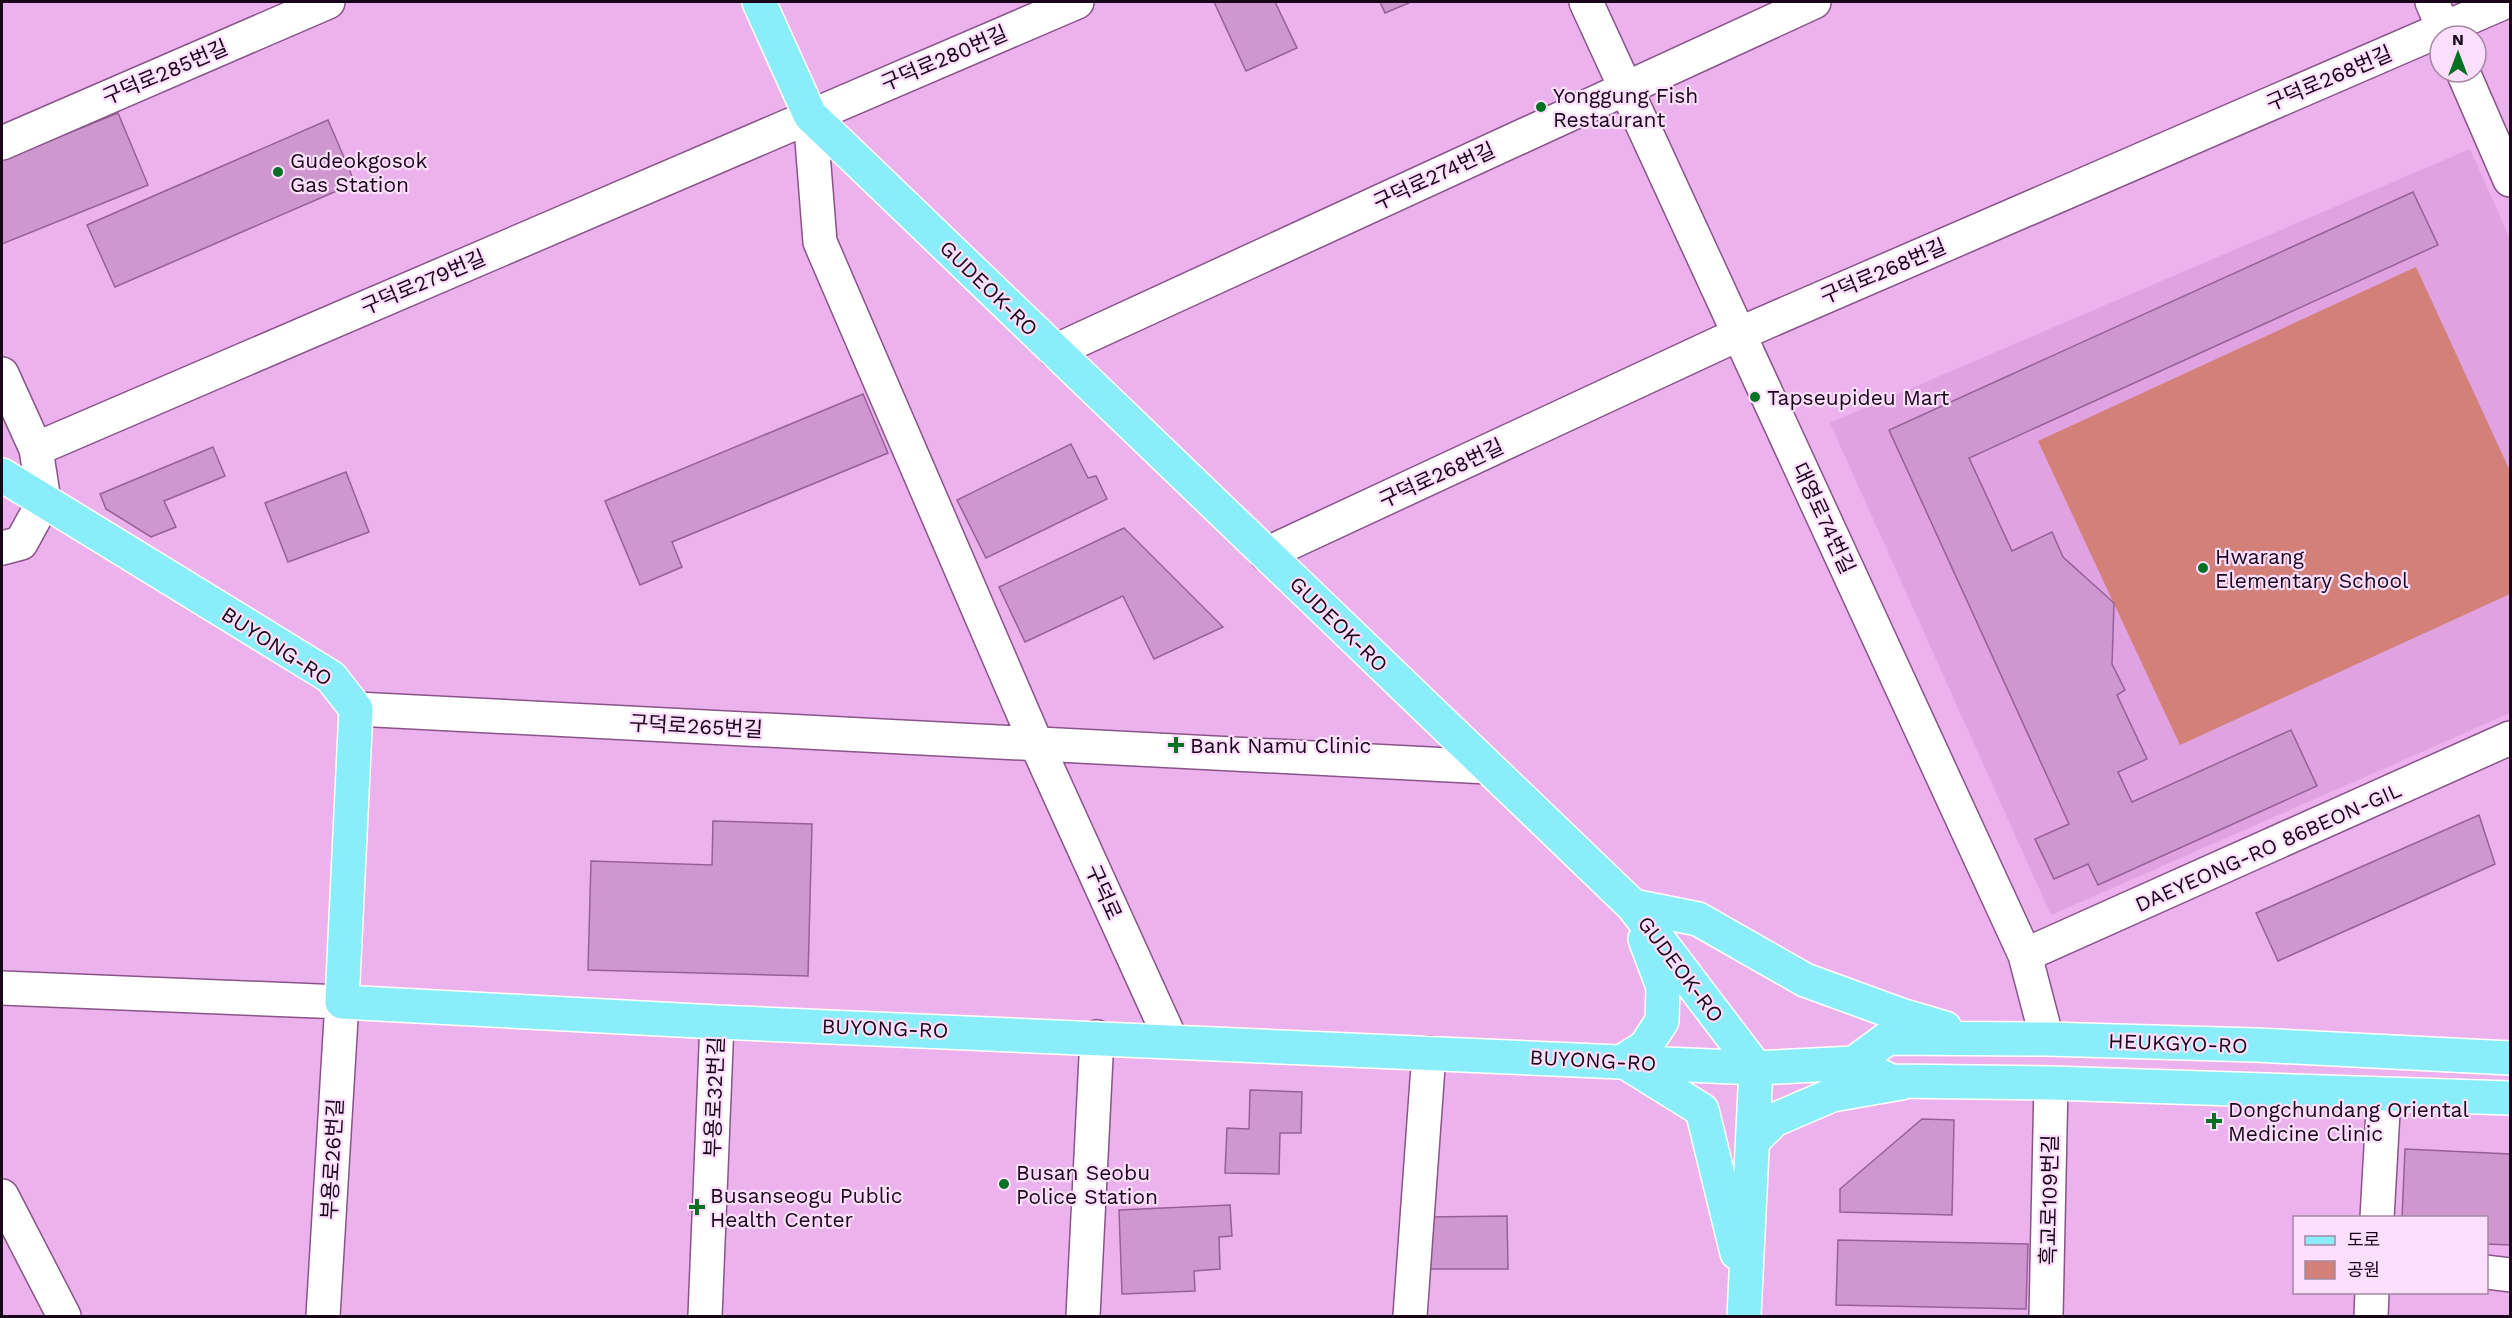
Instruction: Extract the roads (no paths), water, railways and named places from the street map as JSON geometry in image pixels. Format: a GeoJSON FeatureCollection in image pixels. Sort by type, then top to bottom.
{"type":"FeatureCollection","features":[{"type":"Feature","properties":{"kind":"main road","name":"GUDEOK-RO"},"geometry":{"type":"LineString","coordinates":[[759,2],[810,115],[1633,906],[1756,1068]]}},
{"type":"Feature","properties":{"kind":"main road","name":"BUYONG-RO"},"geometry":{"type":"LineString","coordinates":[[2,475],[331,677],[356,709]]}},
{"type":"Feature","properties":{"kind":"main road"},"geometry":{"type":"LineString","coordinates":[[342,1002],[356,709]]}},
{"type":"Feature","properties":{"kind":"main road"},"geometry":{"type":"LineString","coordinates":[[1633,906],[1698,920],[1805,980],[1901,1015],[1982,1039]]}},
{"type":"Feature","properties":{"kind":"main road"},"geometry":{"type":"LineString","coordinates":[[1633,906],[1663,987],[1662,1021],[1646,1047],[1623,1061],[1702,1110],[1745,1304]]}},
{"type":"Feature","properties":{"kind":"main road","name":"BUYONG-RO"},"geometry":{"type":"LineString","coordinates":[[342,1002],[717,1022],[1171,1040],[1756,1068]]}},
{"type":"Feature","properties":{"kind":"main road","name":"HEUKGYO-RO"},"geometry":{"type":"LineString","coordinates":[[1854,1063],[1888,1038],[2047,1039],[2256,1045],[2511,1058]]}},
{"type":"Feature","properties":{"kind":"main road","name":"HEUKGYO-RO"},"geometry":{"type":"LineString","coordinates":[[1756,1068],[1854,1063],[1891,1081],[2051,1083],[2511,1098]]}},
{"type":"Feature","properties":{"kind":"main road"},"geometry":{"type":"LineString","coordinates":[[1745,1304],[1756,1068]]}},
{"type":"Feature","properties":{"kind":"main road"},"geometry":{"type":"LineString","coordinates":[[1753,1141],[1774,1120],[1832,1095],[1909,1081]]}},
{"type":"Feature","properties":{"kind":"street","name":"구덕로285번길"},"geometry":{"type":"LineString","coordinates":[[2,143],[328,2]]}},
{"type":"Feature","properties":{"kind":"street","name":"구덕로280번길"},"geometry":{"type":"LineString","coordinates":[[810,115],[1077,2]]}},
{"type":"Feature","properties":{"kind":"street","name":"대영로74번길"},"geometry":{"type":"LineString","coordinates":[[1586,2],[2025,955],[2047,1039]]}},
{"type":"Feature","properties":{"kind":"street","name":"구덕로274번길"},"geometry":{"type":"LineString","coordinates":[[1055,351],[1814,2]]}},
{"type":"Feature","properties":{"kind":"street","name":"구덕로268번길"},"geometry":{"type":"LineString","coordinates":[[1266,554],[1739,334],[2441,22],[2505,2]]}},
{"type":"Feature","properties":{"kind":"street"},"geometry":{"type":"LineString","coordinates":[[2468,84],[2511,180]]}},
{"type":"Feature","properties":{"kind":"street","name":"구덕로279번길"},"geometry":{"type":"LineString","coordinates":[[36,449],[810,115]]}},
{"type":"Feature","properties":{"kind":"street"},"geometry":{"type":"LineString","coordinates":[[810,115],[820,242],[1036,743]]}},
{"type":"Feature","properties":{"kind":"street"},"geometry":{"type":"LineString","coordinates":[[2,374],[36,449],[44,501],[21,543],[2,548]]}},
{"type":"Feature","properties":{"kind":"street","name":"구덕로265번길"},"geometry":{"type":"LineString","coordinates":[[356,709],[1488,767]]}},
{"type":"Feature","properties":{"kind":"street","name":"DAEYEONG-RO 86BEON-GIL"},"geometry":{"type":"LineString","coordinates":[[2025,955],[2511,738]]}},
{"type":"Feature","properties":{"kind":"street","name":"구덕로"},"geometry":{"type":"LineString","coordinates":[[1036,743],[1171,1040]]}},
{"type":"Feature","properties":{"kind":"street","name":"BUYONG-RO"},"geometry":{"type":"LineString","coordinates":[[2,988],[342,1002]]}},
{"type":"Feature","properties":{"kind":"street","name":"부용로26번길"},"geometry":{"type":"LineString","coordinates":[[323,1317],[342,1002]]}},
{"type":"Feature","properties":{"kind":"street","name":"부용로32번길"},"geometry":{"type":"LineString","coordinates":[[705,1317],[717,1022]]}},
{"type":"Feature","properties":{"kind":"street"},"geometry":{"type":"LineString","coordinates":[[1083,1317],[1097,1037]]}},
{"type":"Feature","properties":{"kind":"street"},"geometry":{"type":"LineString","coordinates":[[1410,1317],[1429,1053]]}},
{"type":"Feature","properties":{"kind":"street","name":"흑교로109번길"},"geometry":{"type":"LineString","coordinates":[[2046,1317],[2051,1083]]}},
{"type":"Feature","properties":{"kind":"street"},"geometry":{"type":"LineString","coordinates":[[2377,1216],[2384,1094]]}},
{"type":"Feature","properties":{"kind":"street"},"geometry":{"type":"LineString","coordinates":[[2,1196],[64,1317]]}},
{"type":"Feature","properties":{"kind":"street"},"geometry":{"type":"LineString","coordinates":[[2488,1272],[2511,1275]]}},
{"type":"Feature","properties":{"kind":"street"},"geometry":{"type":"LineString","coordinates":[[2371,1317],[2372,1294]]}},
{"type":"Feature","properties":{"kind":"place","name":"Yonggung Fish Restaurant"},"geometry":{"type":"Point","coordinates":[1541,107]}},
{"type":"Feature","properties":{"kind":"place","name":"Gudeokgosok Gas Station"},"geometry":{"type":"Point","coordinates":[278,172]}},
{"type":"Feature","properties":{"kind":"place","name":"Tapseupideu Mart"},"geometry":{"type":"Point","coordinates":[1755,397]}},
{"type":"Feature","properties":{"kind":"place","name":"Hwarang Elementary School"},"geometry":{"type":"Point","coordinates":[2203,568]}},
{"type":"Feature","properties":{"kind":"place","name":"Bank Namu Clinic"},"geometry":{"type":"Point","coordinates":[1176,745]}},
{"type":"Feature","properties":{"kind":"place","name":"Dongchundang Oriental Medicine Clinic"},"geometry":{"type":"Point","coordinates":[2214,1121]}},
{"type":"Feature","properties":{"kind":"place","name":"Busan Seobu Police Station"},"geometry":{"type":"Point","coordinates":[1004,1184]}},
{"type":"Feature","properties":{"kind":"place","name":"Busanseogu Public Health Center"},"geometry":{"type":"Point","coordinates":[697,1207]}}]}
